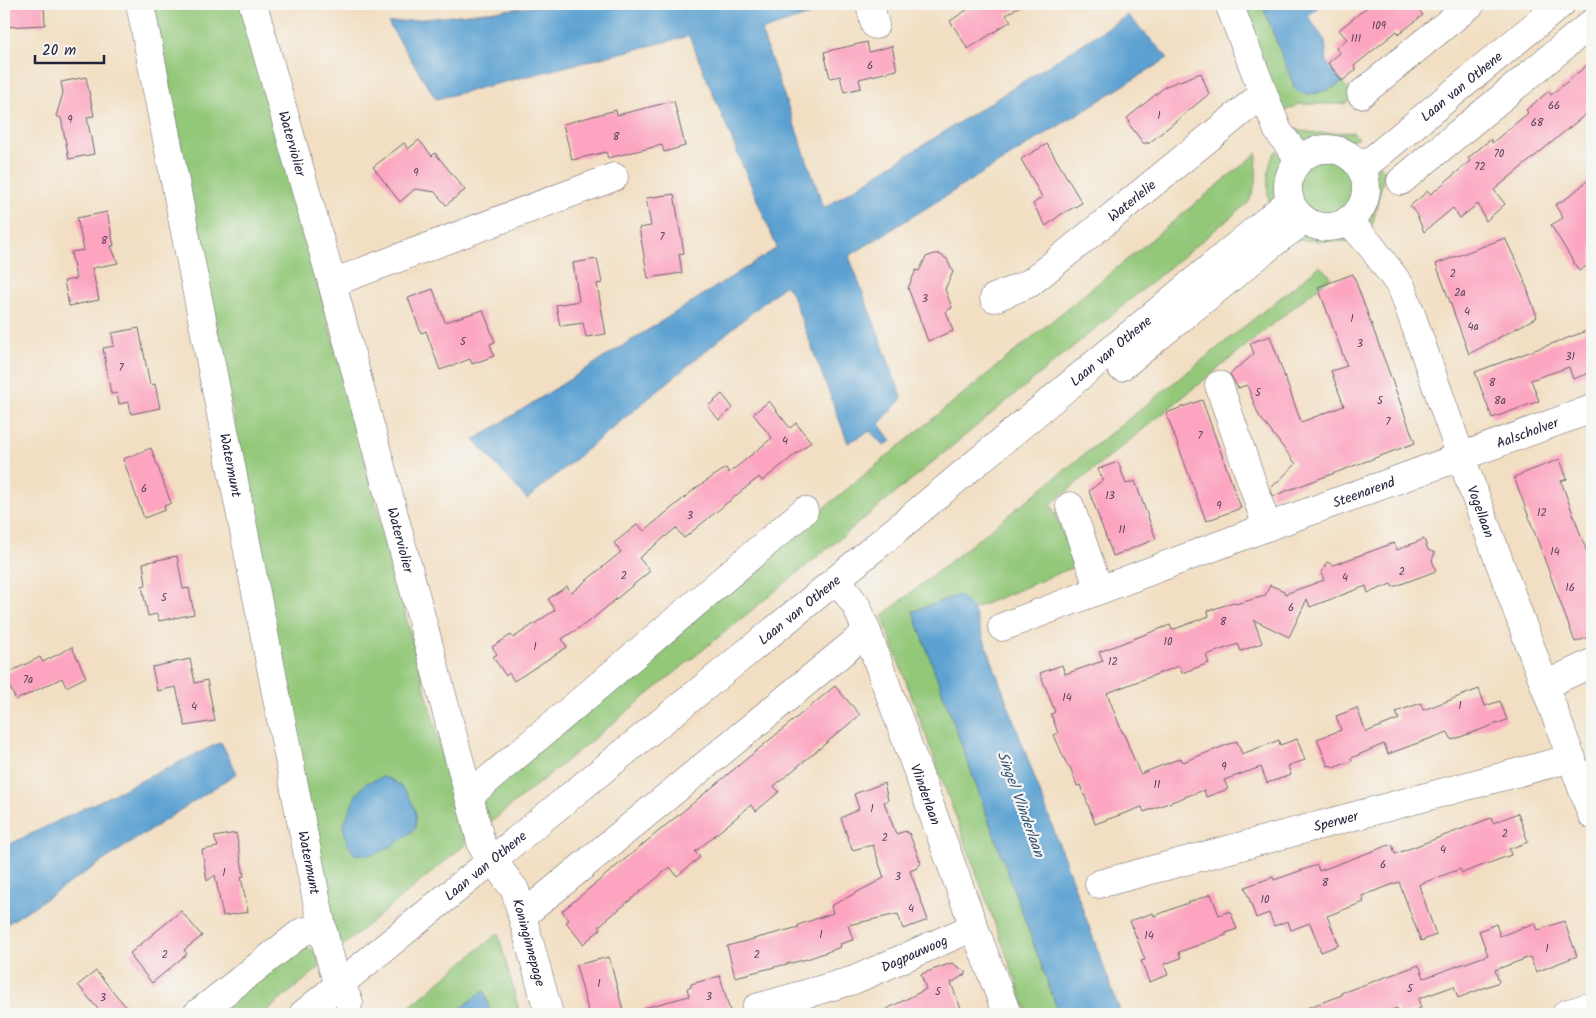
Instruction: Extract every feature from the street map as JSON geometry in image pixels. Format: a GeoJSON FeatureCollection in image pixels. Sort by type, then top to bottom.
{"type":"FeatureCollection","features":[{"type":"Feature","properties":{"kind":"street","name":"Watermunt"},"geometry":{"type":"LineString","coordinates":[[140,4],[322,927],[341,1000]]}},
{"type":"Feature","properties":{"kind":"street","name":"Waterviolier"},"geometry":{"type":"LineString","coordinates":[[253,4],[332,283],[482,846],[498,868]]}},
{"type":"Feature","properties":{"kind":"street"},"geometry":{"type":"LineString","coordinates":[[1229,4],[1262,94],[1278,131],[1300,160]]}},
{"type":"Feature","properties":{"kind":"street"},"geometry":{"type":"LineString","coordinates":[[1361,94],[1471,4]]}},
{"type":"Feature","properties":{"kind":"street","name":"Laan van Othene"},"geometry":{"type":"LineString","coordinates":[[1355,163],[1531,4]]}},
{"type":"Feature","properties":{"kind":"street","name":"Laan van Othene"},"geometry":{"type":"LineString","coordinates":[[1355,163],[1561,4]]}},
{"type":"Feature","properties":{"kind":"street"},"geometry":{"type":"LineString","coordinates":[[1588,4],[1592,10]]}},
{"type":"Feature","properties":{"kind":"street"},"geometry":{"type":"LineString","coordinates":[[1401,181],[1592,23]]}},
{"type":"Feature","properties":{"kind":"street","name":"Waterlelie"},"geometry":{"type":"LineString","coordinates":[[994,298],[1030,283],[1262,94]]}},
{"type":"Feature","properties":{"kind":"street"},"geometry":{"type":"LineString","coordinates":[[1324,149],[1337,150],[1355,163],[1365,180],[1365,191],[1357,212],[1348,220],[1327,226],[1315,225],[1298,210],[1288,190],[1293,168],[1300,160],[1311,152],[1324,149]]}},
{"type":"Feature","properties":{"kind":"street"},"geometry":{"type":"LineString","coordinates":[[332,283],[614,178]]}},
{"type":"Feature","properties":{"kind":"street","name":"Laan van Othene"},"geometry":{"type":"LineString","coordinates":[[303,1014],[341,1000],[498,868],[842,586],[1022,446],[1281,237],[1298,210]]}},
{"type":"Feature","properties":{"kind":"street","name":"Vogellaan"},"geometry":{"type":"LineString","coordinates":[[1348,220],[1371,246],[1402,288],[1461,457],[1568,677],[1572,758],[1592,815]]}},
{"type":"Feature","properties":{"kind":"street"},"geometry":{"type":"LineString","coordinates":[[1219,385],[1267,527]]}},
{"type":"Feature","properties":{"kind":"street","name":"Aalscholver"},"geometry":{"type":"LineString","coordinates":[[1461,457],[1592,409]]}},
{"type":"Feature","properties":{"kind":"street","name":"Steenarend"},"geometry":{"type":"LineString","coordinates":[[1002,627],[1267,527],[1461,457]]}},
{"type":"Feature","properties":{"kind":"street"},"geometry":{"type":"LineString","coordinates":[[1070,506],[1099,590]]}},
{"type":"Feature","properties":{"kind":"street"},"geometry":{"type":"LineString","coordinates":[[469,796],[804,511]]}},
{"type":"Feature","properties":{"kind":"street","name":"Vlinderlaan"},"geometry":{"type":"LineString","coordinates":[[842,586],[857,607],[867,632],[1007,1014]]}},
{"type":"Feature","properties":{"kind":"street"},"geometry":{"type":"LineString","coordinates":[[522,916],[867,632]]}},
{"type":"Feature","properties":{"kind":"street"},"geometry":{"type":"LineString","coordinates":[[1568,677],[1592,663]]}},
{"type":"Feature","properties":{"kind":"street","name":"Sperwer"},"geometry":{"type":"LineString","coordinates":[[1099,884],[1572,758]]}},
{"type":"Feature","properties":{"kind":"street","name":"Koninginnepage"},"geometry":{"type":"LineString","coordinates":[[498,868],[515,890],[549,1014]]}},
{"type":"Feature","properties":{"kind":"street"},"geometry":{"type":"LineString","coordinates":[[197,1014],[302,932],[322,927]]}},
{"type":"Feature","properties":{"kind":"street","name":"Dagpauwoog"},"geometry":{"type":"LineString","coordinates":[[758,1014],[756,1008],[854,980],[974,927]]}},
{"type":"Feature","properties":{"kind":"street","name":"Dagpauwoog"},"geometry":{"type":"LineString","coordinates":[[806,1014],[854,980]]}},
{"type":"Feature","properties":{"kind":"street"},"geometry":{"type":"LineString","coordinates":[[1566,1014],[1592,1006]]}},
{"type":"Feature","properties":{"kind":"green space"},"geometry":{"type":"Polygon","coordinates":[[[154,4],[244,4],[466,844],[340,948],[334,937],[154,4]]]}},
{"type":"Feature","properties":{"kind":"green space"},"geometry":{"type":"Polygon","coordinates":[[[1239,4],[1262,4],[1295,89],[1306,94],[1315,93],[1330,89],[1342,82],[1354,97],[1345,104],[1299,104],[1279,114],[1239,4]]]}},
{"type":"Feature","properties":{"kind":"green space"},"geometry":{"type":"Polygon","coordinates":[[[1291,129],[1315,133],[1353,132],[1359,138],[1337,143],[1312,142],[1288,132],[1291,129]]]}},
{"type":"Feature","properties":{"kind":"green space"},"geometry":{"type":"Polygon","coordinates":[[[1277,150],[1283,169],[1279,182],[1280,191],[1273,205],[1269,203],[1268,175],[1273,155],[1277,150]]]}},
{"type":"Feature","properties":{"kind":"green space"},"geometry":{"type":"Polygon","coordinates":[[[1257,153],[1256,182],[1249,202],[491,822],[478,796],[802,526],[1257,153]]]}},
{"type":"Feature","properties":{"kind":"green space"},"geometry":{"type":"Polygon","coordinates":[[[1327,157],[1338,159],[1351,170],[1356,186],[1354,197],[1343,210],[1327,215],[1316,213],[1303,202],[1298,186],[1300,175],[1311,162],[1327,157]]]}},
{"type":"Feature","properties":{"kind":"green space"},"geometry":{"type":"Polygon","coordinates":[[[1379,164],[1385,171],[1372,226],[1369,229],[1364,217],[1371,195],[1371,183],[1379,164]]]}},
{"type":"Feature","properties":{"kind":"green space"},"geometry":{"type":"Polygon","coordinates":[[[1309,227],[1325,230],[1338,228],[1355,242],[1294,240],[1309,227]]]}},
{"type":"Feature","properties":{"kind":"green space"},"geometry":{"type":"Polygon","coordinates":[[[1320,266],[1331,277],[1051,504],[1076,566],[973,609],[959,595],[913,611],[1059,1014],[1028,1014],[882,616],[1320,266]]]}},
{"type":"Feature","properties":{"kind":"green space"},"geometry":{"type":"Polygon","coordinates":[[[498,933],[520,1014],[491,1014],[484,990],[454,1014],[401,1014],[498,933]]]}},
{"type":"Feature","properties":{"kind":"green space"},"geometry":{"type":"Polygon","coordinates":[[[303,944],[316,953],[320,967],[263,1014],[210,1014],[303,944]]]}},
{"type":"Feature","properties":{"kind":"water"},"geometry":{"type":"Polygon","coordinates":[[[558,4],[822,4],[824,10],[761,31],[824,208],[1128,15],[1168,58],[849,256],[902,398],[879,424],[891,441],[884,446],[870,431],[848,443],[791,292],[785,285],[527,499],[474,440],[777,248],[689,36],[436,99],[388,23],[558,4]]]}},
{"type":"Feature","properties":{"kind":"water"},"geometry":{"type":"Polygon","coordinates":[[[1262,4],[1322,4],[1308,16],[1325,41],[1327,63],[1342,82],[1330,89],[1315,93],[1306,94],[1295,89],[1262,4]]]}},
{"type":"Feature","properties":{"kind":"water","name":"Singel Vlinderlaan"},"geometry":{"type":"Polygon","coordinates":[[[959,595],[973,609],[1121,1014],[1059,1014],[913,611],[959,595]]]}},
{"type":"Feature","properties":{"kind":"water"},"geometry":{"type":"Polygon","coordinates":[[[221,742],[237,773],[4,926],[4,847],[221,742]]]}},
{"type":"Feature","properties":{"kind":"water"},"geometry":{"type":"Polygon","coordinates":[[[383,777],[400,786],[412,801],[416,814],[415,829],[398,842],[379,852],[366,855],[354,854],[347,843],[343,826],[356,795],[366,783],[383,777]]]}},
{"type":"Feature","properties":{"kind":"water"},"geometry":{"type":"Polygon","coordinates":[[[484,990],[491,1014],[454,1014],[484,990]]]}},
{"type":"Feature","properties":{"kind":"building"},"geometry":{"type":"Polygon","coordinates":[[[4,4],[44,4],[45,25],[4,27],[4,4]]]}},
{"type":"Feature","properties":{"kind":"building"},"geometry":{"type":"Polygon","coordinates":[[[976,4],[1023,4],[1006,15],[1011,21],[968,49],[950,21],[976,4]]]}},
{"type":"Feature","properties":{"kind":"building"},"geometry":{"type":"Polygon","coordinates":[[[1371,4],[1414,4],[1423,15],[1399,34],[1397,31],[1354,66],[1356,70],[1342,81],[1328,63],[1340,53],[1336,48],[1347,39],[1339,30],[1371,4]]]}},
{"type":"Feature","properties":{"kind":"building"},"geometry":{"type":"Polygon","coordinates":[[[867,42],[869,52],[892,46],[897,70],[859,79],[861,88],[844,92],[840,76],[830,78],[824,52],[867,42]]]}},
{"type":"Feature","properties":{"kind":"building"},"geometry":{"type":"Polygon","coordinates":[[[1592,61],[1592,109],[1494,190],[1505,204],[1486,221],[1478,204],[1460,218],[1453,208],[1424,232],[1417,215],[1410,206],[1428,191],[1431,194],[1470,161],[1468,158],[1491,139],[1492,143],[1528,113],[1526,110],[1549,91],[1551,95],[1592,61]]]}},
{"type":"Feature","properties":{"kind":"building"},"geometry":{"type":"Polygon","coordinates":[[[1201,73],[1209,94],[1148,144],[1147,142],[1144,144],[1128,123],[1130,122],[1127,118],[1166,86],[1201,73]]]}},
{"type":"Feature","properties":{"kind":"building"},"geometry":{"type":"Polygon","coordinates":[[[86,77],[94,116],[87,117],[94,154],[69,159],[61,118],[56,116],[63,93],[61,82],[86,77]]]}},
{"type":"Feature","properties":{"kind":"building"},"geometry":{"type":"Polygon","coordinates":[[[674,101],[685,146],[664,152],[662,145],[608,158],[606,152],[572,160],[563,124],[616,110],[617,115],[674,101]]]}},
{"type":"Feature","properties":{"kind":"building"},"geometry":{"type":"Polygon","coordinates":[[[419,140],[432,156],[435,153],[465,190],[446,205],[435,192],[415,189],[400,202],[373,167],[404,143],[408,149],[419,140]]]}},
{"type":"Feature","properties":{"kind":"building"},"geometry":{"type":"Polygon","coordinates":[[[1047,144],[1082,203],[1060,215],[1046,226],[1033,204],[1042,197],[1021,159],[1047,144]]]}},
{"type":"Feature","properties":{"kind":"building"},"geometry":{"type":"Polygon","coordinates":[[[1592,177],[1592,263],[1579,271],[1551,225],[1563,218],[1555,205],[1567,198],[1592,177]]]}},
{"type":"Feature","properties":{"kind":"building"},"geometry":{"type":"Polygon","coordinates":[[[674,194],[684,253],[679,254],[682,273],[648,278],[639,228],[651,226],[646,198],[674,194]]]}},
{"type":"Feature","properties":{"kind":"building"},"geometry":{"type":"Polygon","coordinates":[[[107,212],[114,246],[111,246],[118,263],[92,268],[99,300],[69,306],[64,281],[76,279],[71,252],[84,250],[77,218],[107,212]]]}},
{"type":"Feature","properties":{"kind":"building"},"geometry":{"type":"Polygon","coordinates":[[[1505,238],[1522,274],[1537,317],[1469,354],[1436,264],[1505,238]]]}},
{"type":"Feature","properties":{"kind":"building"},"geometry":{"type":"Polygon","coordinates":[[[939,254],[947,259],[953,272],[945,289],[952,308],[946,311],[953,331],[928,341],[908,288],[916,270],[919,271],[926,257],[939,254]]]}},
{"type":"Feature","properties":{"kind":"building"},"geometry":{"type":"Polygon","coordinates":[[[597,259],[602,283],[597,284],[606,334],[586,337],[583,323],[560,326],[556,305],[579,301],[573,263],[597,259]]]}},
{"type":"Feature","properties":{"kind":"building"},"geometry":{"type":"Polygon","coordinates":[[[1353,274],[1415,443],[1273,496],[1270,489],[1296,464],[1259,416],[1247,385],[1238,388],[1230,374],[1254,354],[1250,343],[1270,336],[1301,422],[1344,406],[1331,371],[1347,366],[1318,287],[1353,274]]]}},
{"type":"Feature","properties":{"kind":"building"},"geometry":{"type":"Polygon","coordinates":[[[433,289],[445,322],[483,310],[495,342],[490,344],[494,356],[472,364],[470,359],[440,370],[426,331],[421,333],[408,298],[433,289]]]}},
{"type":"Feature","properties":{"kind":"building"},"geometry":{"type":"Polygon","coordinates":[[[139,328],[150,385],[155,384],[160,408],[131,414],[129,402],[119,404],[117,393],[111,394],[103,348],[114,346],[112,333],[139,328]]]}},
{"type":"Feature","properties":{"kind":"building"},"geometry":{"type":"Polygon","coordinates":[[[1592,329],[1592,372],[1573,379],[1569,367],[1531,380],[1539,401],[1492,418],[1475,372],[1592,329]]]}},
{"type":"Feature","properties":{"kind":"building"},"geometry":{"type":"Polygon","coordinates":[[[722,394],[733,408],[719,420],[708,406],[722,394]]]}},
{"type":"Feature","properties":{"kind":"building"},"geometry":{"type":"Polygon","coordinates":[[[1202,400],[1241,508],[1206,521],[1166,413],[1202,400]]]}},
{"type":"Feature","properties":{"kind":"building"},"geometry":{"type":"Polygon","coordinates":[[[769,401],[790,428],[796,423],[811,442],[762,481],[759,477],[684,538],[676,528],[639,558],[650,571],[591,620],[562,639],[567,647],[514,681],[509,673],[506,676],[493,657],[497,654],[492,647],[511,635],[513,638],[555,610],[548,599],[567,586],[571,593],[621,552],[614,543],[638,524],[644,531],[696,488],[726,468],[729,473],[772,438],[753,414],[769,401]]]}},
{"type":"Feature","properties":{"kind":"building"},"geometry":{"type":"Polygon","coordinates":[[[151,448],[171,503],[164,506],[165,510],[144,518],[123,459],[151,448]]]}},
{"type":"Feature","properties":{"kind":"building"},"geometry":{"type":"Polygon","coordinates":[[[1560,459],[1567,479],[1561,481],[1592,566],[1592,636],[1575,642],[1514,477],[1560,459]]]}},
{"type":"Feature","properties":{"kind":"building"},"geometry":{"type":"Polygon","coordinates":[[[1118,462],[1126,484],[1135,481],[1156,539],[1113,556],[1089,491],[1103,480],[1098,469],[1118,462]]]}},
{"type":"Feature","properties":{"kind":"building"},"geometry":{"type":"Polygon","coordinates":[[[1424,539],[1428,550],[1435,553],[1432,560],[1436,571],[1393,587],[1391,584],[1368,593],[1366,586],[1310,607],[1307,599],[1289,637],[1254,620],[1262,643],[1241,651],[1238,644],[1206,655],[1209,663],[1182,673],[1179,666],[1107,693],[1140,774],[1181,758],[1183,762],[1237,741],[1242,754],[1279,740],[1280,745],[1297,739],[1305,760],[1288,766],[1291,775],[1267,783],[1261,767],[1224,780],[1228,789],[1206,797],[1204,790],[1144,812],[1142,807],[1095,824],[1081,785],[1077,786],[1054,735],[1058,733],[1051,714],[1055,712],[1040,673],[1062,665],[1065,674],[1103,661],[1099,652],[1170,625],[1172,630],[1209,616],[1208,611],[1234,602],[1235,604],[1265,596],[1270,585],[1284,591],[1285,594],[1324,580],[1321,573],[1327,562],[1333,565],[1394,543],[1397,550],[1424,539]]]}},
{"type":"Feature","properties":{"kind":"building"},"geometry":{"type":"Polygon","coordinates":[[[177,556],[183,589],[189,588],[194,614],[159,621],[157,614],[148,616],[142,586],[146,585],[143,563],[177,556]]]}},
{"type":"Feature","properties":{"kind":"building"},"geometry":{"type":"Polygon","coordinates":[[[72,647],[86,677],[66,687],[62,678],[16,700],[4,675],[40,657],[43,662],[72,647]]]}},
{"type":"Feature","properties":{"kind":"building"},"geometry":{"type":"Polygon","coordinates":[[[190,659],[195,683],[207,680],[215,721],[185,726],[176,687],[157,691],[152,667],[190,659]]]}},
{"type":"Feature","properties":{"kind":"building"},"geometry":{"type":"Polygon","coordinates":[[[835,686],[860,715],[774,786],[779,792],[756,811],[751,805],[695,852],[700,857],[677,876],[670,867],[599,926],[601,929],[583,944],[566,922],[569,920],[562,911],[835,686]]]}},
{"type":"Feature","properties":{"kind":"building"},"geometry":{"type":"Polygon","coordinates":[[[1479,689],[1485,706],[1500,701],[1507,720],[1452,740],[1448,732],[1388,754],[1384,744],[1351,758],[1352,761],[1333,768],[1331,765],[1328,766],[1317,739],[1341,730],[1336,716],[1357,708],[1366,732],[1399,719],[1396,712],[1421,703],[1423,710],[1479,689]]]}},
{"type":"Feature","properties":{"kind":"building"},"geometry":{"type":"Polygon","coordinates":[[[884,783],[888,800],[884,802],[896,834],[906,831],[909,833],[921,863],[917,868],[910,871],[928,920],[903,929],[898,914],[848,925],[853,940],[840,944],[841,947],[807,959],[735,977],[727,946],[799,927],[798,925],[833,913],[831,906],[884,878],[873,845],[852,850],[841,818],[859,809],[854,794],[884,783]]]}},
{"type":"Feature","properties":{"kind":"building"},"geometry":{"type":"Polygon","coordinates":[[[1518,813],[1528,842],[1509,849],[1511,855],[1462,873],[1460,869],[1419,885],[1436,935],[1421,941],[1399,882],[1362,896],[1364,902],[1327,916],[1339,945],[1321,952],[1310,923],[1291,930],[1288,921],[1274,926],[1269,913],[1256,918],[1245,887],[1273,877],[1274,880],[1317,865],[1319,871],[1392,844],[1395,854],[1491,818],[1493,823],[1518,813]]]}},
{"type":"Feature","properties":{"kind":"building"},"geometry":{"type":"Polygon","coordinates":[[[236,833],[244,876],[241,877],[248,912],[223,916],[215,875],[207,881],[202,850],[218,847],[214,837],[236,833]]]}},
{"type":"Feature","properties":{"kind":"building"},"geometry":{"type":"Polygon","coordinates":[[[1211,894],[1219,915],[1230,911],[1237,929],[1226,933],[1226,935],[1179,952],[1181,958],[1164,964],[1168,975],[1149,982],[1141,961],[1145,960],[1130,921],[1153,913],[1154,916],[1211,894]]]}},
{"type":"Feature","properties":{"kind":"building"},"geometry":{"type":"Polygon","coordinates":[[[181,911],[202,936],[184,950],[187,954],[152,983],[130,953],[181,911]]]}},
{"type":"Feature","properties":{"kind":"building"},"geometry":{"type":"Polygon","coordinates":[[[1564,921],[1577,956],[1536,972],[1530,957],[1495,970],[1499,982],[1458,998],[1454,986],[1418,999],[1421,1008],[1405,1014],[1399,1014],[1397,1008],[1378,1014],[1296,1014],[1296,1012],[1342,995],[1341,993],[1419,965],[1424,978],[1488,955],[1479,931],[1496,924],[1500,936],[1535,923],[1538,930],[1564,921]]]}},
{"type":"Feature","properties":{"kind":"building"},"geometry":{"type":"Polygon","coordinates":[[[609,957],[624,1014],[589,1014],[576,965],[609,957]]]}},
{"type":"Feature","properties":{"kind":"building"},"geometry":{"type":"Polygon","coordinates":[[[952,963],[967,973],[951,983],[963,1014],[877,1014],[926,989],[921,974],[952,963]]]}},
{"type":"Feature","properties":{"kind":"building"},"geometry":{"type":"Polygon","coordinates":[[[96,971],[132,1014],[102,1014],[78,985],[96,971]]]}},
{"type":"Feature","properties":{"kind":"building"},"geometry":{"type":"Polygon","coordinates":[[[720,976],[730,1011],[718,1014],[645,1014],[644,1008],[689,996],[687,988],[691,987],[691,984],[720,976]]]}}]}
